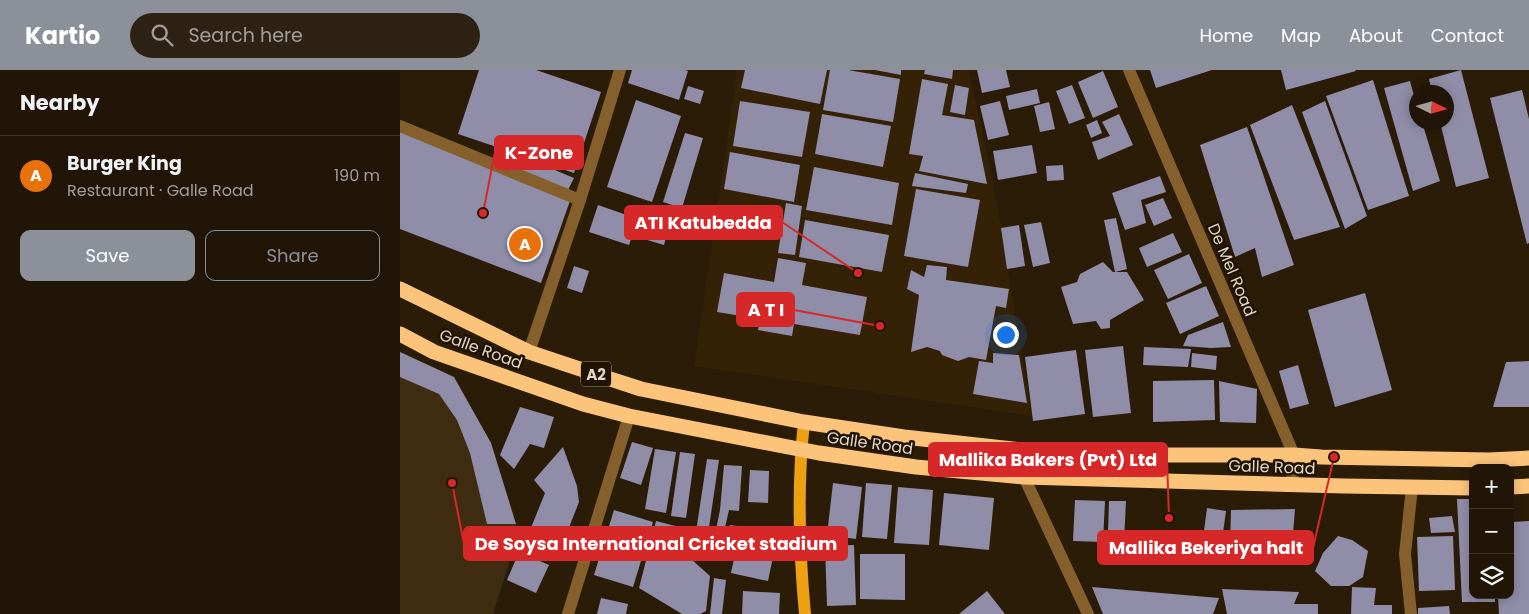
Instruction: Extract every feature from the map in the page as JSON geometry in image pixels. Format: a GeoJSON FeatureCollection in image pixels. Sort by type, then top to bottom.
{"type":"FeatureCollection","features":[{"type":"Feature","properties":{"kind":"highway","name":"Galle Road"},"geometry":{"type":"LineString","coordinates":[[400,289],[529,352],[641,389],[804,422]]}},
{"type":"Feature","properties":{"kind":"highway","name":"Galle Road"},"geometry":{"type":"LineString","coordinates":[[400,334],[434,352],[583,404],[629,416],[801,451],[916,467],[1024,477],[1469,488]]}},
{"type":"Feature","properties":{"kind":"highway","name":"A2"},"geometry":{"type":"LineString","coordinates":[[804,422],[904,437],[1022,450],[1133,455],[1294,455],[1489,460],[1529,458]]}},
{"type":"Feature","properties":{"kind":"highway"},"geometry":{"type":"LineString","coordinates":[[1514,487],[1529,486]]}},
{"type":"Feature","properties":{"kind":"main road"},"geometry":{"type":"LineString","coordinates":[[804,422],[801,451],[799,527],[805,614]]}},
{"type":"Feature","properties":{"kind":"street"},"geometry":{"type":"LineString","coordinates":[[529,352],[580,200],[620,70]]}},
{"type":"Feature","properties":{"kind":"street","name":"De Mel Road"},"geometry":{"type":"LineString","coordinates":[[1129,70],[1294,455],[1292,484]]}},
{"type":"Feature","properties":{"kind":"street"},"geometry":{"type":"LineString","coordinates":[[400,126],[580,200]]}},
{"type":"Feature","properties":{"kind":"street"},"geometry":{"type":"LineString","coordinates":[[568,614],[629,416]]}},
{"type":"Feature","properties":{"kind":"street"},"geometry":{"type":"LineString","coordinates":[[1024,477],[1088,614]]}},
{"type":"Feature","properties":{"kind":"street"},"geometry":{"type":"LineString","coordinates":[[1411,614],[1405,554],[1412,487]]}},
{"type":"Feature","properties":{"kind":"shaded area"},"geometry":{"type":"Polygon","coordinates":[[[737,70],[969,70],[993,180],[1032,416],[694,366],[737,70]]]}},
{"type":"Feature","properties":{"kind":"shaded area"},"geometry":{"type":"Polygon","coordinates":[[[400,352],[454,377],[491,443],[516,524],[514,548],[493,614],[400,614],[400,352]]]}},
{"type":"Feature","properties":{"kind":"building"},"geometry":{"type":"Polygon","coordinates":[[[479,70],[536,70],[601,92],[574,173],[458,134],[479,70]]]}},
{"type":"Feature","properties":{"kind":"building"},"geometry":{"type":"Polygon","coordinates":[[[632,70],[688,71],[679,100],[628,83],[632,70]]]}},
{"type":"Feature","properties":{"kind":"building"},"geometry":{"type":"Polygon","coordinates":[[[745,70],[827,70],[820,104],[741,88],[745,70]]]}},
{"type":"Feature","properties":{"kind":"building"},"geometry":{"type":"Polygon","coordinates":[[[830,70],[848,70],[900,79],[893,122],[823,110],[830,70]]]}},
{"type":"Feature","properties":{"kind":"building"},"geometry":{"type":"Polygon","coordinates":[[[875,70],[901,70],[901,75],[875,70]]]}},
{"type":"Feature","properties":{"kind":"building"},"geometry":{"type":"Polygon","coordinates":[[[925,70],[953,70],[952,79],[924,74],[925,70]]]}},
{"type":"Feature","properties":{"kind":"building"},"geometry":{"type":"Polygon","coordinates":[[[977,70],[1006,70],[1010,87],[982,93],[977,70]]]}},
{"type":"Feature","properties":{"kind":"building"},"geometry":{"type":"Polygon","coordinates":[[[1150,70],[1212,70],[1156,88],[1150,70]]]}},
{"type":"Feature","properties":{"kind":"building"},"geometry":{"type":"Polygon","coordinates":[[[1281,70],[1355,70],[1356,71],[1286,90],[1281,70]]]}},
{"type":"Feature","properties":{"kind":"building"},"geometry":{"type":"Polygon","coordinates":[[[1461,70],[1489,178],[1456,187],[1442,130],[1454,130],[1454,85],[1430,85],[1429,79],[1461,70]]]}},
{"type":"Feature","properties":{"kind":"building"},"geometry":{"type":"Polygon","coordinates":[[[1103,71],[1118,107],[1093,118],[1078,82],[1103,71]]]}},
{"type":"Feature","properties":{"kind":"building"},"geometry":{"type":"Polygon","coordinates":[[[922,79],[948,84],[942,115],[974,120],[987,184],[919,171],[923,156],[909,154],[922,79]]]}},
{"type":"Feature","properties":{"kind":"building"},"geometry":{"type":"Polygon","coordinates":[[[1373,80],[1409,196],[1368,210],[1326,96],[1373,80]]]}},
{"type":"Feature","properties":{"kind":"building"},"geometry":{"type":"Polygon","coordinates":[[[1410,81],[1409,130],[1424,130],[1440,181],[1413,191],[1384,88],[1410,81]]]}},
{"type":"Feature","properties":{"kind":"building"},"geometry":{"type":"Polygon","coordinates":[[[955,85],[969,88],[965,115],[950,112],[955,85]]]}},
{"type":"Feature","properties":{"kind":"building"},"geometry":{"type":"Polygon","coordinates":[[[1072,85],[1085,118],[1069,124],[1056,91],[1072,85]]]}},
{"type":"Feature","properties":{"kind":"building"},"geometry":{"type":"Polygon","coordinates":[[[688,86],[704,91],[700,104],[684,99],[688,86]]]}},
{"type":"Feature","properties":{"kind":"building"},"geometry":{"type":"Polygon","coordinates":[[[1037,89],[1040,103],[1009,110],[1006,96],[1037,89]]]}},
{"type":"Feature","properties":{"kind":"building"},"geometry":{"type":"Polygon","coordinates":[[[1522,90],[1529,119],[1529,243],[1527,244],[1490,98],[1522,90]]]}},
{"type":"Feature","properties":{"kind":"building"},"geometry":{"type":"Polygon","coordinates":[[[636,100],[681,116],[652,202],[607,187],[636,100]]]}},
{"type":"Feature","properties":{"kind":"building"},"geometry":{"type":"Polygon","coordinates":[[[740,101],[810,112],[802,157],[733,146],[740,101]]]}},
{"type":"Feature","properties":{"kind":"building"},"geometry":{"type":"Polygon","coordinates":[[[1000,101],[1009,135],[988,140],[980,106],[1000,101]]]}},
{"type":"Feature","properties":{"kind":"building"},"geometry":{"type":"Polygon","coordinates":[[[1325,101],[1367,216],[1345,229],[1302,112],[1325,101]]]}},
{"type":"Feature","properties":{"kind":"building"},"geometry":{"type":"Polygon","coordinates":[[[1049,102],[1055,129],[1040,132],[1034,106],[1049,102]]]}},
{"type":"Feature","properties":{"kind":"building"},"geometry":{"type":"Polygon","coordinates":[[[1292,105],[1340,227],[1294,240],[1250,125],[1292,105]]]}},
{"type":"Feature","properties":{"kind":"building"},"geometry":{"type":"Polygon","coordinates":[[[822,114],[891,126],[883,167],[815,154],[822,114]]]}},
{"type":"Feature","properties":{"kind":"building"},"geometry":{"type":"Polygon","coordinates":[[[1119,114],[1133,145],[1098,160],[1092,142],[1110,136],[1102,122],[1119,114]]]}},
{"type":"Feature","properties":{"kind":"building"},"geometry":{"type":"Polygon","coordinates":[[[1097,120],[1102,133],[1091,138],[1086,125],[1097,120]]]}},
{"type":"Feature","properties":{"kind":"building"},"geometry":{"type":"Polygon","coordinates":[[[1247,127],[1294,265],[1262,277],[1255,248],[1235,257],[1200,145],[1247,127]]]}},
{"type":"Feature","properties":{"kind":"building"},"geometry":{"type":"Polygon","coordinates":[[[400,129],[571,198],[541,283],[400,229],[400,129]]]}},
{"type":"Feature","properties":{"kind":"building"},"geometry":{"type":"Polygon","coordinates":[[[685,133],[703,138],[682,208],[663,202],[685,133]]]}},
{"type":"Feature","properties":{"kind":"building"},"geometry":{"type":"Polygon","coordinates":[[[1032,145],[1037,173],[998,180],[993,151],[1032,145]]]}},
{"type":"Feature","properties":{"kind":"building"},"geometry":{"type":"Polygon","coordinates":[[[730,152],[800,165],[794,202],[724,189],[730,152]]]}},
{"type":"Feature","properties":{"kind":"building"},"geometry":{"type":"Polygon","coordinates":[[[514,153],[574,178],[567,192],[509,170],[514,153]]]}},
{"type":"Feature","properties":{"kind":"building"},"geometry":{"type":"Polygon","coordinates":[[[1063,165],[1064,180],[1047,181],[1046,166],[1063,165]]]}},
{"type":"Feature","properties":{"kind":"building"},"geometry":{"type":"Polygon","coordinates":[[[814,167],[899,183],[892,225],[806,210],[814,167]]]}},
{"type":"Feature","properties":{"kind":"building"},"geometry":{"type":"Polygon","coordinates":[[[915,173],[968,184],[966,193],[912,186],[915,173]]]}},
{"type":"Feature","properties":{"kind":"building"},"geometry":{"type":"Polygon","coordinates":[[[1160,176],[1166,192],[1141,200],[1146,223],[1125,230],[1112,193],[1160,176]]]}},
{"type":"Feature","properties":{"kind":"building"},"geometry":{"type":"Polygon","coordinates":[[[916,189],[980,200],[968,267],[904,256],[916,189]]]}},
{"type":"Feature","properties":{"kind":"building"},"geometry":{"type":"Polygon","coordinates":[[[1163,198],[1172,218],[1154,226],[1145,205],[1163,198]]]}},
{"type":"Feature","properties":{"kind":"building"},"geometry":{"type":"Polygon","coordinates":[[[786,203],[802,206],[795,255],[778,253],[786,203]]]}},
{"type":"Feature","properties":{"kind":"building"},"geometry":{"type":"Polygon","coordinates":[[[598,205],[638,219],[629,245],[589,232],[598,205]]]}},
{"type":"Feature","properties":{"kind":"building"},"geometry":{"type":"Polygon","coordinates":[[[1116,218],[1127,269],[1115,272],[1104,220],[1116,218]]]}},
{"type":"Feature","properties":{"kind":"building"},"geometry":{"type":"Polygon","coordinates":[[[805,220],[889,235],[882,272],[799,257],[805,220]]]}},
{"type":"Feature","properties":{"kind":"building"},"geometry":{"type":"Polygon","coordinates":[[[1041,222],[1050,263],[1033,267],[1024,225],[1041,222]]]}},
{"type":"Feature","properties":{"kind":"building"},"geometry":{"type":"Polygon","coordinates":[[[641,225],[667,234],[664,245],[637,237],[641,225]]]}},
{"type":"Feature","properties":{"kind":"building"},"geometry":{"type":"Polygon","coordinates":[[[1019,225],[1025,266],[1007,269],[1001,228],[1019,225]]]}},
{"type":"Feature","properties":{"kind":"building"},"geometry":{"type":"Polygon","coordinates":[[[1173,233],[1182,252],[1147,267],[1139,248],[1173,233]]]}},
{"type":"Feature","properties":{"kind":"building"},"geometry":{"type":"Polygon","coordinates":[[[1189,254],[1202,283],[1168,299],[1154,270],[1189,254]]]}},
{"type":"Feature","properties":{"kind":"building"},"geometry":{"type":"Polygon","coordinates":[[[778,258],[806,263],[802,285],[867,297],[860,335],[794,324],[792,336],[758,330],[760,319],[717,312],[724,273],[774,282],[778,258]]]}},
{"type":"Feature","properties":{"kind":"building"},"geometry":{"type":"Polygon","coordinates":[[[1103,262],[1113,272],[1127,272],[1144,300],[1110,320],[1110,328],[1101,329],[1096,321],[1073,324],[1061,287],[1077,282],[1080,274],[1103,262]]]}},
{"type":"Feature","properties":{"kind":"building"},"geometry":{"type":"Polygon","coordinates":[[[927,265],[947,267],[946,280],[1009,289],[1006,308],[996,306],[986,360],[969,357],[958,361],[942,355],[940,351],[927,347],[911,352],[919,295],[907,289],[911,270],[924,277],[927,265]]]}},
{"type":"Feature","properties":{"kind":"building"},"geometry":{"type":"Polygon","coordinates":[[[574,266],[589,271],[582,293],[567,288],[574,266]]]}},
{"type":"Feature","properties":{"kind":"building"},"geometry":{"type":"Polygon","coordinates":[[[1206,286],[1219,316],[1180,334],[1166,303],[1206,286]]]}},
{"type":"Feature","properties":{"kind":"building"},"geometry":{"type":"Polygon","coordinates":[[[1365,293],[1392,390],[1335,407],[1308,310],[1365,293]]]}},
{"type":"Feature","properties":{"kind":"building"},"geometry":{"type":"Polygon","coordinates":[[[1223,322],[1231,347],[1183,346],[1188,335],[1223,322]]]}},
{"type":"Feature","properties":{"kind":"building"},"geometry":{"type":"Polygon","coordinates":[[[1123,346],[1131,413],[1093,417],[1085,350],[1123,346]]]}},
{"type":"Feature","properties":{"kind":"building"},"geometry":{"type":"Polygon","coordinates":[[[1144,347],[1191,349],[1188,367],[1143,365],[1144,347]]]}},
{"type":"Feature","properties":{"kind":"building"},"geometry":{"type":"Polygon","coordinates":[[[1076,350],[1085,414],[1033,421],[1025,357],[1076,350]]]}},
{"type":"Feature","properties":{"kind":"building"},"geometry":{"type":"Polygon","coordinates":[[[400,352],[454,377],[491,443],[516,524],[487,524],[470,453],[457,420],[439,394],[400,377],[400,352]]]}},
{"type":"Feature","properties":{"kind":"building"},"geometry":{"type":"Polygon","coordinates":[[[993,353],[1019,355],[1027,403],[973,394],[979,361],[993,363],[993,353]]]}},
{"type":"Feature","properties":{"kind":"building"},"geometry":{"type":"Polygon","coordinates":[[[1192,353],[1217,356],[1216,370],[1191,367],[1192,353]]]}},
{"type":"Feature","properties":{"kind":"building"},"geometry":{"type":"Polygon","coordinates":[[[1529,361],[1529,407],[1493,407],[1506,362],[1529,361]]]}},
{"type":"Feature","properties":{"kind":"building"},"geometry":{"type":"Polygon","coordinates":[[[1298,365],[1309,404],[1290,409],[1279,371],[1298,365]]]}},
{"type":"Feature","properties":{"kind":"building"},"geometry":{"type":"Polygon","coordinates":[[[1214,380],[1215,420],[1153,422],[1153,381],[1214,380]]]}},
{"type":"Feature","properties":{"kind":"building"},"geometry":{"type":"Polygon","coordinates":[[[1219,381],[1257,389],[1256,423],[1220,422],[1219,381]]]}},
{"type":"Feature","properties":{"kind":"building"},"geometry":{"type":"Polygon","coordinates":[[[520,407],[554,417],[544,448],[530,444],[514,469],[500,455],[520,407]]]}},
{"type":"Feature","properties":{"kind":"building"},"geometry":{"type":"Polygon","coordinates":[[[632,442],[653,448],[641,485],[620,478],[632,442]]]}},
{"type":"Feature","properties":{"kind":"building"},"geometry":{"type":"Polygon","coordinates":[[[563,447],[577,486],[579,502],[559,553],[526,540],[545,493],[534,480],[563,447]]]}},
{"type":"Feature","properties":{"kind":"building"},"geometry":{"type":"Polygon","coordinates":[[[655,449],[676,452],[666,513],[645,509],[655,449]]]}},
{"type":"Feature","properties":{"kind":"building"},"geometry":{"type":"Polygon","coordinates":[[[680,452],[695,454],[686,518],[671,516],[680,452]]]}},
{"type":"Feature","properties":{"kind":"building"},"geometry":{"type":"Polygon","coordinates":[[[707,459],[719,460],[708,534],[696,532],[707,459]]]}},
{"type":"Feature","properties":{"kind":"building"},"geometry":{"type":"Polygon","coordinates":[[[724,465],[742,466],[739,511],[729,510],[723,536],[715,534],[720,510],[724,465]]]}},
{"type":"Feature","properties":{"kind":"building"},"geometry":{"type":"Polygon","coordinates":[[[750,470],[769,471],[768,503],[748,502],[750,470]]]}},
{"type":"Feature","properties":{"kind":"building"},"geometry":{"type":"Polygon","coordinates":[[[833,483],[862,487],[856,539],[827,535],[833,483]]]}},
{"type":"Feature","properties":{"kind":"building"},"geometry":{"type":"Polygon","coordinates":[[[866,483],[892,485],[887,539],[862,537],[866,483]]]}},
{"type":"Feature","properties":{"kind":"building"},"geometry":{"type":"Polygon","coordinates":[[[898,487],[933,490],[929,545],[894,543],[898,487]]]}},
{"type":"Feature","properties":{"kind":"building"},"geometry":{"type":"Polygon","coordinates":[[[944,493],[994,498],[989,550],[939,545],[944,493]]]}},
{"type":"Feature","properties":{"kind":"building"},"geometry":{"type":"Polygon","coordinates":[[[1457,499],[1469,499],[1469,599],[1495,599],[1495,602],[1462,602],[1457,499]]]}},
{"type":"Feature","properties":{"kind":"building"},"geometry":{"type":"Polygon","coordinates":[[[1075,500],[1105,501],[1103,542],[1073,541],[1075,500]]]}},
{"type":"Feature","properties":{"kind":"building"},"geometry":{"type":"Polygon","coordinates":[[[1109,501],[1126,501],[1123,563],[1107,563],[1109,501]]]}},
{"type":"Feature","properties":{"kind":"building"},"geometry":{"type":"Polygon","coordinates":[[[1207,508],[1226,511],[1222,540],[1203,538],[1207,508]]]}},
{"type":"Feature","properties":{"kind":"building"},"geometry":{"type":"Polygon","coordinates":[[[1295,509],[1292,546],[1230,544],[1231,510],[1295,509]]]}},
{"type":"Feature","properties":{"kind":"building"},"geometry":{"type":"Polygon","coordinates":[[[614,510],[653,522],[633,587],[594,575],[614,510]]]}},
{"type":"Feature","properties":{"kind":"building"},"geometry":{"type":"Polygon","coordinates":[[[1452,516],[1455,532],[1431,533],[1429,518],[1452,516]]]}},
{"type":"Feature","properties":{"kind":"building"},"geometry":{"type":"Polygon","coordinates":[[[656,521],[691,530],[691,559],[710,576],[706,611],[700,614],[682,614],[639,588],[656,521]]]}},
{"type":"Feature","properties":{"kind":"building"},"geometry":{"type":"Polygon","coordinates":[[[1529,521],[1529,614],[1499,614],[1498,599],[1514,599],[1514,522],[1529,521]]]}},
{"type":"Feature","properties":{"kind":"building"},"geometry":{"type":"Polygon","coordinates":[[[730,525],[757,529],[754,548],[727,544],[730,525]]]}},
{"type":"Feature","properties":{"kind":"building"},"geometry":{"type":"Polygon","coordinates":[[[1338,536],[1352,540],[1368,551],[1363,577],[1349,586],[1331,586],[1315,571],[1323,553],[1338,536]]]}},
{"type":"Feature","properties":{"kind":"building"},"geometry":{"type":"Polygon","coordinates":[[[1453,536],[1455,590],[1419,591],[1417,537],[1453,536]]]}},
{"type":"Feature","properties":{"kind":"building"},"geometry":{"type":"Polygon","coordinates":[[[854,545],[856,605],[827,606],[825,546],[854,545]]]}},
{"type":"Feature","properties":{"kind":"building"},"geometry":{"type":"Polygon","coordinates":[[[736,549],[773,557],[768,581],[731,573],[736,549]]]}},
{"type":"Feature","properties":{"kind":"building"},"geometry":{"type":"Polygon","coordinates":[[[519,552],[549,565],[536,593],[507,580],[519,552]]]}},
{"type":"Feature","properties":{"kind":"building"},"geometry":{"type":"Polygon","coordinates":[[[860,554],[905,554],[905,600],[860,599],[860,554]]]}},
{"type":"Feature","properties":{"kind":"building"},"geometry":{"type":"Polygon","coordinates":[[[714,578],[726,580],[722,614],[710,614],[714,578]]]}},
{"type":"Feature","properties":{"kind":"building"},"geometry":{"type":"Polygon","coordinates":[[[1092,587],[1219,598],[1213,614],[1103,614],[1092,587]]]}},
{"type":"Feature","properties":{"kind":"building"},"geometry":{"type":"Polygon","coordinates":[[[1352,587],[1376,588],[1374,605],[1392,605],[1392,614],[1351,614],[1352,587]]]}},
{"type":"Feature","properties":{"kind":"building"},"geometry":{"type":"Polygon","coordinates":[[[1222,589],[1299,592],[1294,604],[1318,604],[1318,614],[1227,614],[1222,589]]]}},
{"type":"Feature","properties":{"kind":"building"},"geometry":{"type":"Polygon","coordinates":[[[743,591],[780,593],[779,614],[742,614],[743,591]]]}},
{"type":"Feature","properties":{"kind":"building"},"geometry":{"type":"Polygon","coordinates":[[[987,591],[1005,614],[959,614],[987,591]]]}},
{"type":"Feature","properties":{"kind":"building"},"geometry":{"type":"Polygon","coordinates":[[[601,598],[628,604],[626,614],[597,614],[601,598]]]}},
{"type":"Feature","properties":{"kind":"building"},"geometry":{"type":"Polygon","coordinates":[[[1449,606],[1450,614],[1418,614],[1418,608],[1449,606]]]}},
{"type":"Feature","properties":{"kind":"place","name":"K-Zone"},"geometry":{"type":"Point","coordinates":[483,213]}},
{"type":"Feature","properties":{"kind":"place","name":"Burger King"},"geometry":{"type":"Point","coordinates":[525,244]}},
{"type":"Feature","properties":{"kind":"place","name":"ATI Katubedda"},"geometry":{"type":"Point","coordinates":[858,273]}},
{"type":"Feature","properties":{"kind":"place","name":"A T I"},"geometry":{"type":"Point","coordinates":[880,326]}},
{"type":"Feature","properties":{"kind":"place","name":"Mallika Bekeriya halt"},"geometry":{"type":"Point","coordinates":[1334,457]}},
{"type":"Feature","properties":{"kind":"place","name":"De Soysa International Cricket stadium"},"geometry":{"type":"Point","coordinates":[452,483]}},
{"type":"Feature","properties":{"kind":"place","name":"Mallika Bakers (Pvt) Ltd"},"geometry":{"type":"Point","coordinates":[1169,518]}}]}
